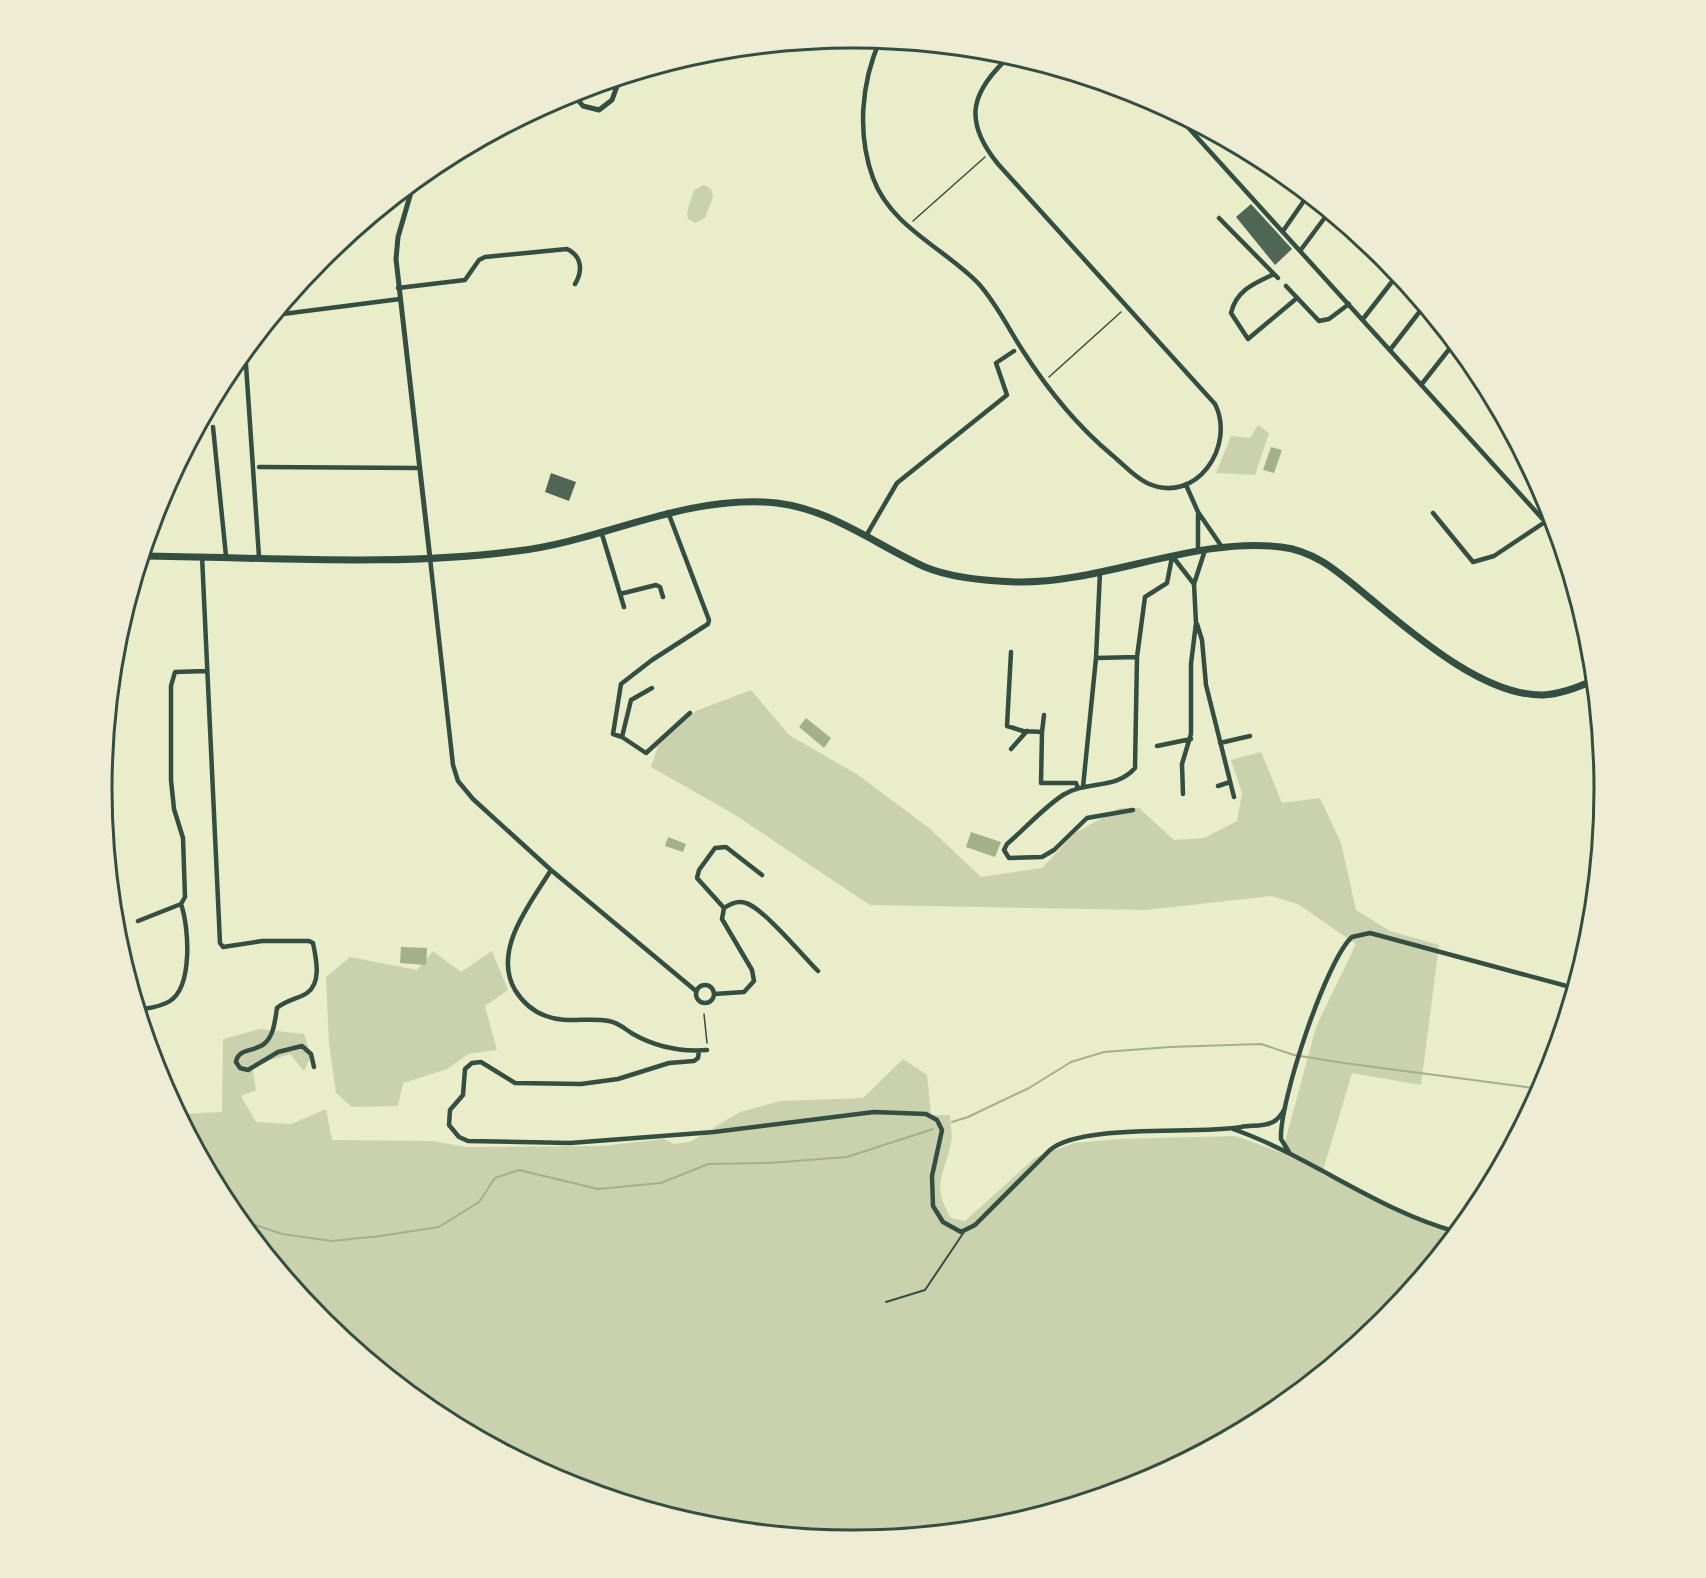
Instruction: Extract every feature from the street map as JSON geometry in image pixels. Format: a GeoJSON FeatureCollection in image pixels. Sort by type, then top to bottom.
{"type":"FeatureCollection","features":[{"type":"Feature","properties":{"kind":"main road"},"geometry":{"type":"LineString","coordinates":[[149,556],[430,558],[531,549],[668,512],[724,503],[780,503],[815,511],[929,569],[969,577],[1023,582],[1100,572],[1222,547],[1278,546],[1315,556],[1433,646],[1478,675],[1506,688],[1532,694],[1549,694],[1575,689],[1587,684]]}},
{"type":"Feature","properties":{"kind":"street"},"geometry":{"type":"LineString","coordinates":[[877,49],[869,75],[862,122],[863,139],[875,183],[913,231],[978,284],[1003,317],[1044,382],[1076,422],[1142,481],[1163,487],[1186,485],[1206,471],[1217,450],[1223,431],[1219,412],[1203,388],[987,155],[978,132],[976,103],[986,80],[1002,63]]}},
{"type":"Feature","properties":{"kind":"street"},"geometry":{"type":"LineString","coordinates":[[578,101],[583,106],[599,110],[612,100],[617,86]]}},
{"type":"Feature","properties":{"kind":"street"},"geometry":{"type":"LineString","coordinates":[[1189,128],[1544,521]]}},
{"type":"Feature","properties":{"kind":"street"},"geometry":{"type":"LineString","coordinates":[[410,195],[396,243],[398,288],[454,773],[468,794],[513,836],[696,991],[698,999],[705,1003],[710,1001],[714,994]]}},
{"type":"Feature","properties":{"kind":"street"},"geometry":{"type":"LineString","coordinates":[[1282,231],[1304,201]]}},
{"type":"Feature","properties":{"kind":"street"},"geometry":{"type":"LineString","coordinates":[[1219,218],[1276,276],[1253,283],[1233,304],[1231,313],[1248,339],[1297,298]]}},
{"type":"Feature","properties":{"kind":"street"},"geometry":{"type":"LineString","coordinates":[[1300,251],[1325,218]]}},
{"type":"Feature","properties":{"kind":"street"},"geometry":{"type":"LineString","coordinates":[[398,288],[465,280],[479,260],[485,257],[567,249],[574,252],[580,263],[580,276],[575,284]]}},
{"type":"Feature","properties":{"kind":"street"},"geometry":{"type":"LineString","coordinates":[[1363,320],[1392,281]]}},
{"type":"Feature","properties":{"kind":"street"},"geometry":{"type":"LineString","coordinates":[[1286,286],[1319,321],[1329,319],[1348,304]]}},
{"type":"Feature","properties":{"kind":"street"},"geometry":{"type":"LineString","coordinates":[[285,314],[400,299]]}},
{"type":"Feature","properties":{"kind":"street"},"geometry":{"type":"LineString","coordinates":[[1390,350],[1420,312]]}},
{"type":"Feature","properties":{"kind":"street"},"geometry":{"type":"LineString","coordinates":[[1422,385],[1449,349]]}},
{"type":"Feature","properties":{"kind":"street"},"geometry":{"type":"LineString","coordinates":[[866,536],[897,483],[1007,396],[996,363],[1014,351]]}},
{"type":"Feature","properties":{"kind":"street"},"geometry":{"type":"LineString","coordinates":[[246,364],[259,557]]}},
{"type":"Feature","properties":{"kind":"street"},"geometry":{"type":"LineString","coordinates":[[213,427],[225,556]]}},
{"type":"Feature","properties":{"kind":"street"},"geometry":{"type":"LineString","coordinates":[[259,467],[418,468]]}},
{"type":"Feature","properties":{"kind":"street"},"geometry":{"type":"LineString","coordinates":[[1186,485],[1198,512],[1222,547]]}},
{"type":"Feature","properties":{"kind":"street"},"geometry":{"type":"LineString","coordinates":[[668,512],[709,620],[708,624],[652,660],[621,684],[611,731],[615,736],[622,737],[646,753],[690,713]]}},
{"type":"Feature","properties":{"kind":"street"},"geometry":{"type":"LineString","coordinates":[[1183,794],[1182,764],[1191,739],[1191,664],[1196,623],[1194,584],[1202,551],[1198,512]]}},
{"type":"Feature","properties":{"kind":"street"},"geometry":{"type":"LineString","coordinates":[[1433,513],[1473,562],[1494,556],[1544,522]]}},
{"type":"Feature","properties":{"kind":"street"},"geometry":{"type":"LineString","coordinates":[[601,531],[624,607]]}},
{"type":"Feature","properties":{"kind":"street"},"geometry":{"type":"LineString","coordinates":[[202,556],[220,943],[223,946],[262,941],[309,941],[313,944],[317,966],[313,986],[309,993],[277,1008],[269,1038],[264,1044],[242,1052],[236,1062],[240,1068],[248,1070],[278,1052],[302,1046],[311,1054],[314,1067]]}},
{"type":"Feature","properties":{"kind":"street"},"geometry":{"type":"LineString","coordinates":[[1173,557],[1194,584]]}},
{"type":"Feature","properties":{"kind":"street"},"geometry":{"type":"LineString","coordinates":[[1133,810],[1087,818],[1054,850],[1042,857],[1016,859],[1006,855],[1004,850],[1007,844],[1063,795],[1081,787],[1118,782],[1135,768],[1137,657],[1145,597],[1167,583],[1173,557]]}},
{"type":"Feature","properties":{"kind":"street"},"geometry":{"type":"LineString","coordinates":[[1081,787],[1096,657],[1100,572]]}},
{"type":"Feature","properties":{"kind":"street"},"geometry":{"type":"LineString","coordinates":[[620,594],[656,585],[660,587],[663,597]]}},
{"type":"Feature","properties":{"kind":"street"},"geometry":{"type":"LineString","coordinates":[[1196,623],[1202,640],[1205,679],[1234,797]]}},
{"type":"Feature","properties":{"kind":"street"},"geometry":{"type":"LineString","coordinates":[[1011,652],[1007,726],[1042,732]]}},
{"type":"Feature","properties":{"kind":"street"},"geometry":{"type":"LineString","coordinates":[[1096,657],[1137,657]]}},
{"type":"Feature","properties":{"kind":"street"},"geometry":{"type":"LineString","coordinates":[[138,921],[181,904],[185,897],[183,838],[174,809],[171,780],[171,686],[176,672],[207,670]]}},
{"type":"Feature","properties":{"kind":"street"},"geometry":{"type":"LineString","coordinates":[[622,737],[631,700],[652,688]]}},
{"type":"Feature","properties":{"kind":"street"},"geometry":{"type":"LineString","coordinates":[[1044,715],[1041,783],[1076,783],[1081,787]]}},
{"type":"Feature","properties":{"kind":"street"},"geometry":{"type":"LineString","coordinates":[[1011,749],[1027,731]]}},
{"type":"Feature","properties":{"kind":"street"},"geometry":{"type":"LineString","coordinates":[[1220,744],[1250,736]]}},
{"type":"Feature","properties":{"kind":"street"},"geometry":{"type":"LineString","coordinates":[[1157,746],[1191,739]]}},
{"type":"Feature","properties":{"kind":"street"},"geometry":{"type":"LineString","coordinates":[[1218,786],[1230,782]]}},
{"type":"Feature","properties":{"kind":"street"},"geometry":{"type":"LineString","coordinates":[[714,994],[744,992],[751,987],[754,979],[723,923],[724,908],[697,878],[699,870],[715,848],[726,847],[762,875]]}},
{"type":"Feature","properties":{"kind":"street"},"geometry":{"type":"LineString","coordinates":[[551,870],[521,922],[508,954],[509,977],[520,999],[534,1011],[545,1016],[557,1019],[609,1021],[650,1042],[686,1051],[707,1050]]}},
{"type":"Feature","properties":{"kind":"street"},"geometry":{"type":"LineString","coordinates":[[724,908],[740,901],[753,907],[818,971]]}},
{"type":"Feature","properties":{"kind":"street"},"geometry":{"type":"LineString","coordinates":[[145,1008],[170,1001],[184,983],[185,917],[181,904]]}},
{"type":"Feature","properties":{"kind":"street"},"geometry":{"type":"LineString","coordinates":[[1289,1152],[1281,1139],[1285,1108],[1301,1052],[1342,948],[1357,934],[1370,933],[1567,986]]}},
{"type":"Feature","properties":{"kind":"street"},"geometry":{"type":"LineString","coordinates":[[696,991],[702,985],[708,985],[714,994]]}},
{"type":"Feature","properties":{"kind":"street"},"geometry":{"type":"LineString","coordinates":[[699,1051],[698,1058],[694,1061],[669,1063],[618,1079],[581,1084],[515,1083],[481,1062],[476,1062],[465,1070],[463,1095],[450,1110],[449,1125],[459,1137],[468,1141],[535,1144],[714,1132],[874,1112],[921,1113],[936,1118],[941,1127],[942,1135],[932,1176],[932,1201],[944,1222],[956,1230],[964,1231],[975,1225],[1050,1150],[1064,1140],[1089,1135],[1233,1129],[1270,1123],[1285,1108]]}},
{"type":"Feature","properties":{"kind":"street"},"geometry":{"type":"LineString","coordinates":[[1233,1129],[1264,1139],[1409,1214],[1449,1229]]}},
{"type":"Feature","properties":{"kind":"lane"},"geometry":{"type":"LineString","coordinates":[[886,1302],[925,1290],[964,1231]]}},
{"type":"Feature","properties":{"kind":"path"},"geometry":{"type":"LineString","coordinates":[[914,220],[987,155]]}},
{"type":"Feature","properties":{"kind":"path"},"geometry":{"type":"LineString","coordinates":[[1044,382],[1127,306]]}},
{"type":"Feature","properties":{"kind":"path"},"geometry":{"type":"LineString","coordinates":[[704,1014],[707,1050]]}},
{"type":"Feature","properties":{"kind":"shaded area"},"geometry":{"type":"Polygon","coordinates":[[[704,185],[711,189],[713,197],[705,218],[695,223],[688,219],[687,212],[694,190],[704,185]]]}},
{"type":"Feature","properties":{"kind":"shaded area"},"geometry":{"type":"Polygon","coordinates":[[[1258,425],[1269,433],[1255,475],[1216,473],[1231,436],[1250,438],[1258,425]]]}},
{"type":"Feature","properties":{"kind":"shaded area"},"geometry":{"type":"Polygon","coordinates":[[[1271,447],[1282,450],[1274,473],[1263,470],[1271,447]]]}},
{"type":"Feature","properties":{"kind":"shaded area"},"geometry":{"type":"Polygon","coordinates":[[[751,690],[789,735],[858,775],[929,828],[981,877],[1042,868],[1075,833],[1120,808],[1139,808],[1174,840],[1204,838],[1237,821],[1242,793],[1231,760],[1261,752],[1282,803],[1320,798],[1341,843],[1356,910],[1390,931],[1439,945],[1421,1085],[1352,1073],[1322,1174],[1447,1232],[1410,1278],[1377,1313],[1342,1346],[1265,1405],[1181,1454],[1137,1474],[1045,1505],[998,1516],[950,1524],[853,1530],[756,1524],[708,1516],[661,1505],[569,1474],[482,1431],[441,1405],[364,1346],[296,1278],[265,1240],[211,1160],[186,1114],[222,1112],[223,1039],[260,1029],[304,1034],[311,1056],[304,1071],[290,1054],[252,1066],[256,1090],[241,1096],[256,1122],[291,1124],[326,1109],[332,1140],[433,1141],[466,1147],[602,1146],[664,1139],[674,1144],[690,1142],[740,1112],[781,1101],[863,1098],[903,1059],[927,1075],[931,1115],[950,1115],[952,1140],[940,1188],[945,1207],[951,1218],[965,1221],[1036,1157],[1074,1143],[1119,1139],[1236,1136],[1282,1153],[1316,1027],[1356,944],[1298,904],[1271,896],[1146,910],[870,905],[732,813],[651,767],[658,746],[696,711],[751,690]]]}},
{"type":"Feature","properties":{"kind":"shaded area"},"geometry":{"type":"Polygon","coordinates":[[[806,718],[831,738],[824,748],[799,727],[806,718]]]}},
{"type":"Feature","properties":{"kind":"shaded area"},"geometry":{"type":"Polygon","coordinates":[[[971,832],[1001,842],[995,857],[966,847],[971,832]]]}},
{"type":"Feature","properties":{"kind":"shaded area"},"geometry":{"type":"Polygon","coordinates":[[[668,837],[686,844],[683,852],[665,846],[668,837]]]}},
{"type":"Feature","properties":{"kind":"shaded area"},"geometry":{"type":"Polygon","coordinates":[[[401,947],[427,948],[426,965],[400,963],[401,947]]]}},
{"type":"Feature","properties":{"kind":"shaded area"},"geometry":{"type":"Polygon","coordinates":[[[433,951],[461,972],[492,951],[508,990],[485,1006],[497,1050],[468,1054],[447,1069],[403,1083],[398,1106],[352,1107],[336,1093],[329,1043],[326,977],[350,957],[417,970],[433,951]]]}},
{"type":"Feature","properties":{"kind":"building"},"geometry":{"type":"Polygon","coordinates":[[[1251,204],[1292,249],[1275,265],[1236,217],[1251,204]]]}},
{"type":"Feature","properties":{"kind":"building"},"geometry":{"type":"Polygon","coordinates":[[[551,473],[576,482],[569,501],[545,492],[551,473]]]}},
{"type":"Feature","properties":{"kind":"waterway"},"geometry":{"type":"LineString","coordinates":[[952,1122],[968,1117],[1029,1088],[1071,1062],[1104,1052],[1170,1047],[1261,1044],[1294,1055],[1531,1088]]}},
{"type":"Feature","properties":{"kind":"waterway"},"geometry":{"type":"LineString","coordinates":[[254,1224],[282,1234],[332,1241],[380,1236],[439,1227],[479,1202],[495,1178],[519,1170],[598,1189],[661,1183],[708,1164],[769,1163],[847,1157],[933,1129]]}}]}
